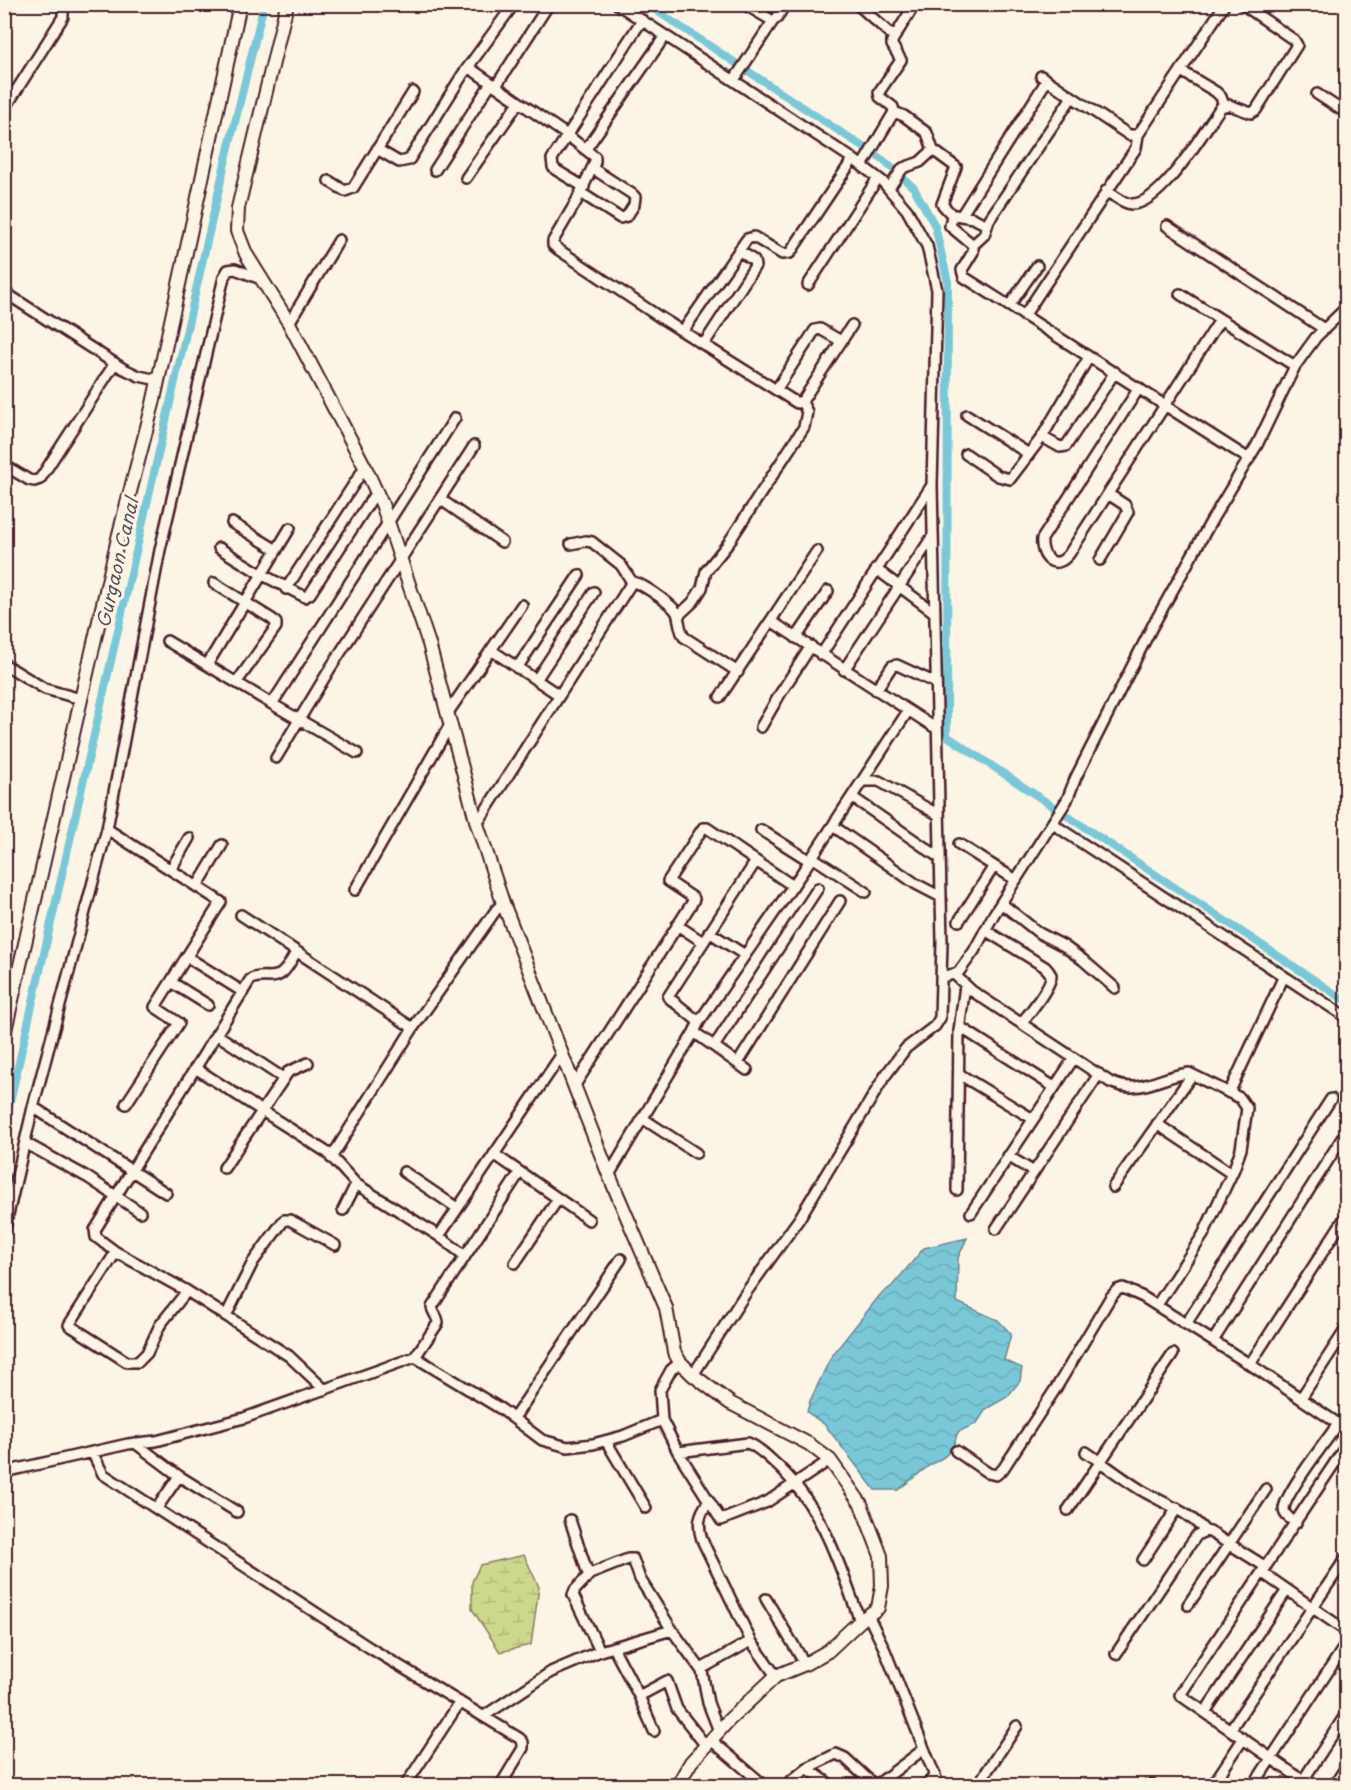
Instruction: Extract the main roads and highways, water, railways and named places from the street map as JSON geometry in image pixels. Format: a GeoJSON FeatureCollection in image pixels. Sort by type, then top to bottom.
{"type":"FeatureCollection","features":[{"type":"Feature","properties":{"kind":"water"},"geometry":{"type":"Polygon","coordinates":[[[967,1238],[958,1258],[957,1302],[998,1320],[1011,1334],[1004,1360],[1022,1368],[1020,1381],[1007,1397],[986,1409],[977,1423],[958,1432],[952,1449],[944,1457],[898,1490],[875,1490],[825,1425],[807,1412],[810,1401],[831,1357],[880,1295],[892,1286],[924,1248],[967,1238]]]}},
{"type":"Feature","properties":{"kind":"waterway","name":"Gurgaon Canal"},"geometry":{"type":"LineString","coordinates":[[4,1128],[225,163],[264,4]]}},
{"type":"Feature","properties":{"kind":"waterway"},"geometry":{"type":"LineString","coordinates":[[646,4],[883,160],[914,188],[935,226],[948,282],[947,736],[1346,1001]]}}]}
